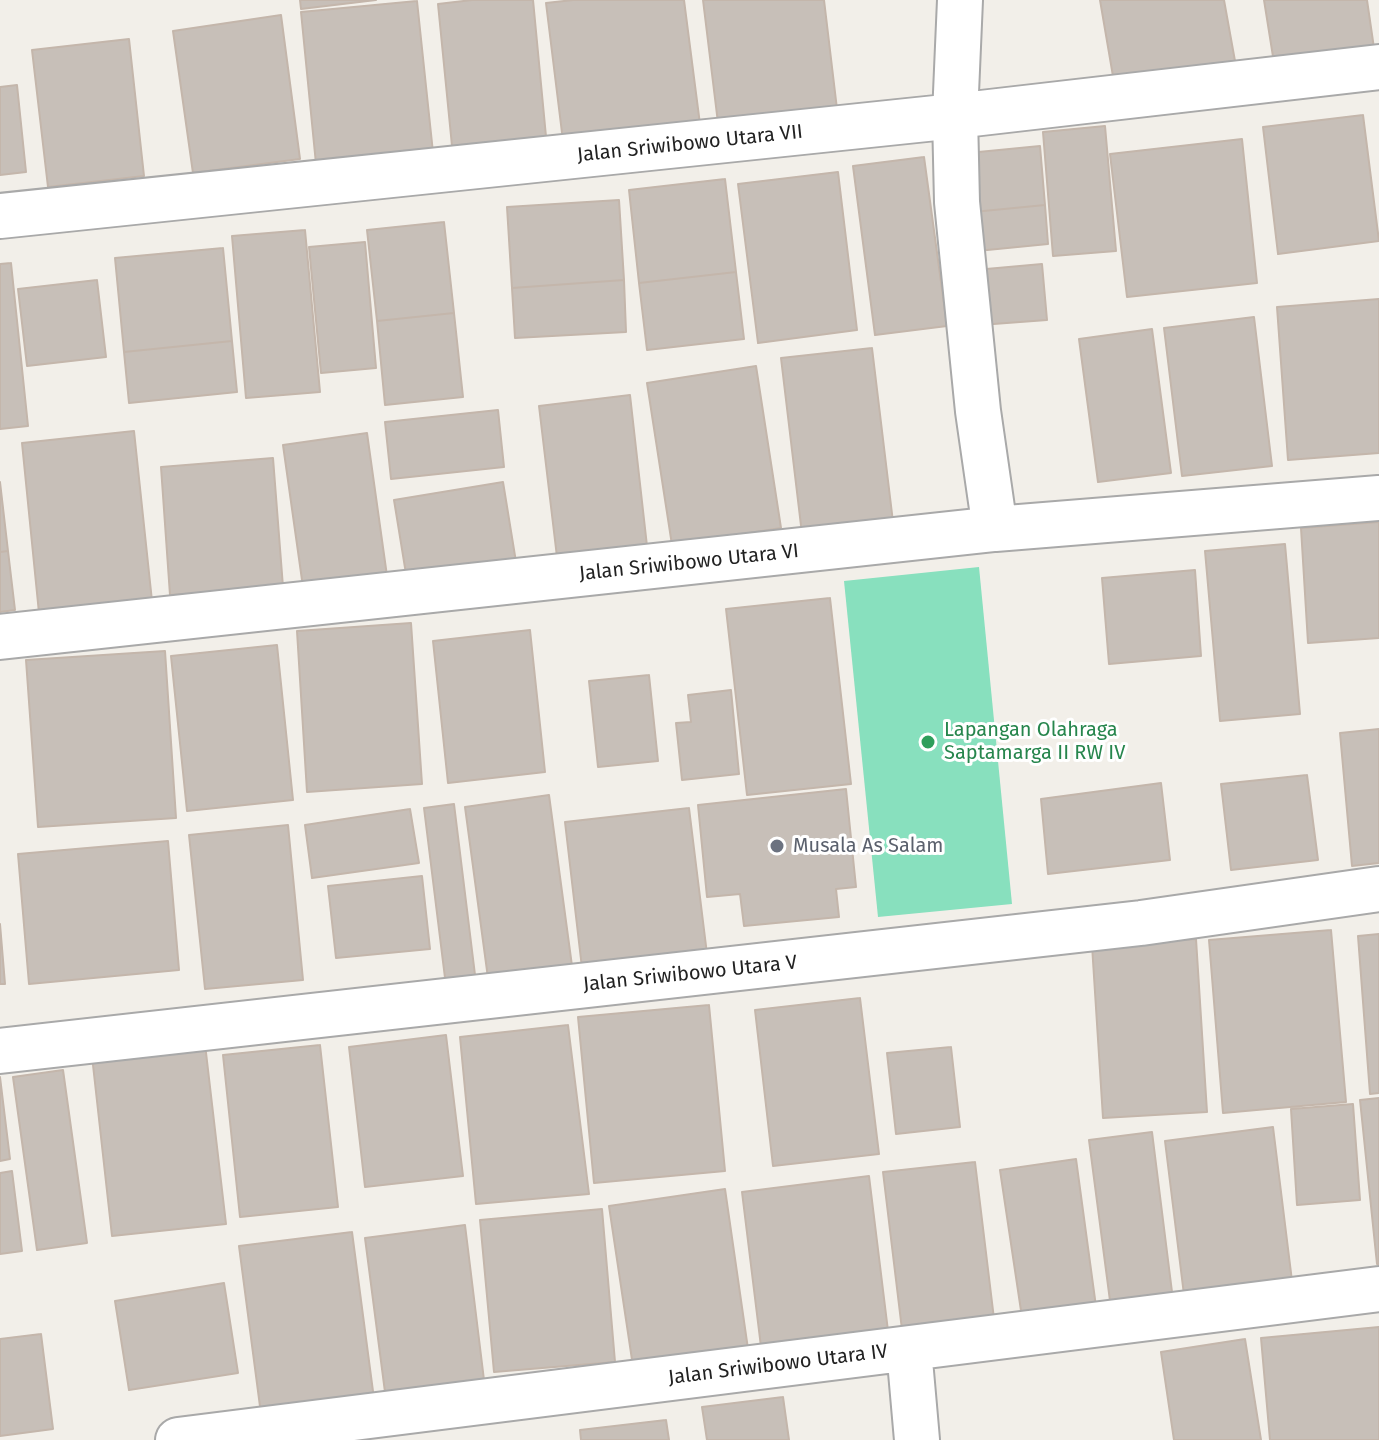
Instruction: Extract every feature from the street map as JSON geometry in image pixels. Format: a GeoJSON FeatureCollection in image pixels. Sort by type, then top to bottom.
{"type":"FeatureCollection","features":[{"type":"Feature","properties":{"kind":"street"},"geometry":{"type":"LineString","coordinates":[[960,0],[955,116],[957,202],[978,411],[995,529]]}},
{"type":"Feature","properties":{"kind":"street","name":"Jalan Sriwibowo Utara VII"},"geometry":{"type":"LineString","coordinates":[[0,216],[955,116],[1379,67]]}},
{"type":"Feature","properties":{"kind":"street","name":"Jalan Sriwibowo Utara VI"},"geometry":{"type":"LineString","coordinates":[[0,637],[995,529],[1379,498]]}},
{"type":"Feature","properties":{"kind":"street","name":"Jalan Sriwibowo Utara V"},"geometry":{"type":"LineString","coordinates":[[0,1051],[1141,923],[1379,889]]}},
{"type":"Feature","properties":{"kind":"street","name":"Jalan Sriwibowo Utara IV"},"geometry":{"type":"LineString","coordinates":[[178,1440],[1379,1289]]}},
{"type":"Feature","properties":{"kind":"street"},"geometry":{"type":"LineString","coordinates":[[909,1349],[917,1440]]}},
{"type":"Feature","properties":{"kind":"green space","name":"Lapangan Olahraga Saptamarga II RW IV"},"geometry":{"type":"Polygon","coordinates":[[[979,567],[1012,904],[878,917],[844,581],[979,567]]]}},
{"type":"Feature","properties":{"kind":"building"},"geometry":{"type":"Polygon","coordinates":[[[300,0],[376,0],[301,9],[300,0]]]}},
{"type":"Feature","properties":{"kind":"building"},"geometry":{"type":"Polygon","coordinates":[[[472,0],[533,0],[547,147],[453,156],[438,4],[472,0]]]}},
{"type":"Feature","properties":{"kind":"building"},"geometry":{"type":"Polygon","coordinates":[[[573,0],[684,0],[701,132],[564,149],[546,3],[573,0]]]}},
{"type":"Feature","properties":{"kind":"building"},"geometry":{"type":"Polygon","coordinates":[[[703,0],[824,0],[837,109],[718,123],[703,0]]]}},
{"type":"Feature","properties":{"kind":"building"},"geometry":{"type":"Polygon","coordinates":[[[1100,0],[1224,0],[1235,61],[1114,82],[1100,0]]]}},
{"type":"Feature","properties":{"kind":"building"},"geometry":{"type":"Polygon","coordinates":[[[1264,0],[1367,0],[1375,55],[1275,69],[1264,0]]]}},
{"type":"Feature","properties":{"kind":"building"},"geometry":{"type":"Polygon","coordinates":[[[417,1],[434,162],[317,174],[301,12],[417,1]]]}},
{"type":"Feature","properties":{"kind":"building"},"geometry":{"type":"Polygon","coordinates":[[[281,15],[300,159],[193,173],[173,31],[281,15]]]}},
{"type":"Feature","properties":{"kind":"building"},"geometry":{"type":"Polygon","coordinates":[[[129,39],[144,176],[48,187],[32,50],[129,39]]]}},
{"type":"Feature","properties":{"kind":"building"},"geometry":{"type":"Polygon","coordinates":[[[17,85],[26,172],[0,175],[0,87],[17,85]]]}},
{"type":"Feature","properties":{"kind":"building"},"geometry":{"type":"Polygon","coordinates":[[[1363,115],[1379,241],[1278,254],[1263,127],[1363,115]]]}},
{"type":"Feature","properties":{"kind":"building"},"geometry":{"type":"Polygon","coordinates":[[[1105,126],[1116,251],[1053,256],[1043,132],[1105,126]]]}},
{"type":"Feature","properties":{"kind":"building"},"geometry":{"type":"Polygon","coordinates":[[[1242,139],[1257,283],[1127,297],[1110,154],[1242,139]]]}},
{"type":"Feature","properties":{"kind":"building"},"geometry":{"type":"Polygon","coordinates":[[[1040,146],[1045,205],[963,213],[958,154],[1040,146]]]}},
{"type":"Feature","properties":{"kind":"building"},"geometry":{"type":"Polygon","coordinates":[[[924,157],[947,326],[875,335],[853,166],[924,157]]]}},
{"type":"Feature","properties":{"kind":"building"},"geometry":{"type":"Polygon","coordinates":[[[838,172],[857,330],[758,343],[738,184],[838,172]]]}},
{"type":"Feature","properties":{"kind":"building"},"geometry":{"type":"Polygon","coordinates":[[[725,179],[736,272],[639,283],[629,190],[725,179]]]}},
{"type":"Feature","properties":{"kind":"building"},"geometry":{"type":"Polygon","coordinates":[[[619,200],[624,280],[512,288],[507,207],[619,200]]]}},
{"type":"Feature","properties":{"kind":"building"},"geometry":{"type":"Polygon","coordinates":[[[1045,205],[1048,244],[967,252],[963,213],[1045,205]]]}},
{"type":"Feature","properties":{"kind":"building"},"geometry":{"type":"Polygon","coordinates":[[[444,222],[454,313],[377,321],[367,230],[444,222]]]}},
{"type":"Feature","properties":{"kind":"building"},"geometry":{"type":"Polygon","coordinates":[[[305,230],[320,392],[246,398],[232,236],[305,230]]]}},
{"type":"Feature","properties":{"kind":"building"},"geometry":{"type":"Polygon","coordinates":[[[365,242],[376,368],[321,373],[309,247],[365,242]]]}},
{"type":"Feature","properties":{"kind":"building"},"geometry":{"type":"Polygon","coordinates":[[[223,248],[232,341],[124,352],[115,258],[223,248]]]}},
{"type":"Feature","properties":{"kind":"building"},"geometry":{"type":"Polygon","coordinates":[[[11,263],[28,426],[0,429],[0,264],[11,263]]]}},
{"type":"Feature","properties":{"kind":"building"},"geometry":{"type":"Polygon","coordinates":[[[1042,264],[1047,320],[980,325],[975,270],[1042,264]]]}},
{"type":"Feature","properties":{"kind":"building"},"geometry":{"type":"Polygon","coordinates":[[[736,272],[744,339],[647,350],[639,283],[736,272]]]}},
{"type":"Feature","properties":{"kind":"building"},"geometry":{"type":"Polygon","coordinates":[[[97,280],[106,357],[27,366],[18,289],[97,280]]]}},
{"type":"Feature","properties":{"kind":"building"},"geometry":{"type":"Polygon","coordinates":[[[624,280],[626,332],[515,338],[512,288],[624,280]]]}},
{"type":"Feature","properties":{"kind":"building"},"geometry":{"type":"Polygon","coordinates":[[[1379,299],[1379,453],[1288,460],[1277,307],[1379,299]]]}},
{"type":"Feature","properties":{"kind":"building"},"geometry":{"type":"Polygon","coordinates":[[[454,313],[463,397],[385,405],[377,321],[454,313]]]}},
{"type":"Feature","properties":{"kind":"building"},"geometry":{"type":"Polygon","coordinates":[[[1254,317],[1272,466],[1182,476],[1164,328],[1254,317]]]}},
{"type":"Feature","properties":{"kind":"building"},"geometry":{"type":"Polygon","coordinates":[[[1152,329],[1171,473],[1098,482],[1079,339],[1152,329]]]}},
{"type":"Feature","properties":{"kind":"building"},"geometry":{"type":"Polygon","coordinates":[[[232,341],[237,392],[129,403],[124,352],[232,341]]]}},
{"type":"Feature","properties":{"kind":"building"},"geometry":{"type":"Polygon","coordinates":[[[872,348],[893,522],[802,534],[781,358],[872,348]]]}},
{"type":"Feature","properties":{"kind":"building"},"geometry":{"type":"Polygon","coordinates":[[[756,366],[781,528],[672,545],[647,383],[756,366]]]}},
{"type":"Feature","properties":{"kind":"building"},"geometry":{"type":"Polygon","coordinates":[[[630,395],[647,546],[557,557],[539,406],[630,395]]]}},
{"type":"Feature","properties":{"kind":"building"},"geometry":{"type":"Polygon","coordinates":[[[498,410],[504,467],[391,479],[385,422],[498,410]]]}},
{"type":"Feature","properties":{"kind":"building"},"geometry":{"type":"Polygon","coordinates":[[[134,431],[152,601],[39,613],[22,443],[134,431]]]}},
{"type":"Feature","properties":{"kind":"building"},"geometry":{"type":"Polygon","coordinates":[[[367,433],[387,576],[303,587],[283,445],[367,433]]]}},
{"type":"Feature","properties":{"kind":"building"},"geometry":{"type":"Polygon","coordinates":[[[273,458],[283,587],[170,595],[161,467],[273,458]]]}},
{"type":"Feature","properties":{"kind":"building"},"geometry":{"type":"Polygon","coordinates":[[[0,482],[8,551],[0,552],[0,482]]]}},
{"type":"Feature","properties":{"kind":"building"},"geometry":{"type":"Polygon","coordinates":[[[503,482],[516,562],[407,580],[394,500],[503,482]]]}},
{"type":"Feature","properties":{"kind":"building"},"geometry":{"type":"Polygon","coordinates":[[[1379,522],[1379,638],[1308,643],[1301,528],[1379,522]]]}},
{"type":"Feature","properties":{"kind":"building"},"geometry":{"type":"Polygon","coordinates":[[[1285,544],[1300,714],[1220,721],[1205,551],[1285,544]]]}},
{"type":"Feature","properties":{"kind":"building"},"geometry":{"type":"Polygon","coordinates":[[[8,551],[15,610],[0,612],[0,552],[8,551]]]}},
{"type":"Feature","properties":{"kind":"building"},"geometry":{"type":"Polygon","coordinates":[[[1195,570],[1201,656],[1109,664],[1102,578],[1195,570]]]}},
{"type":"Feature","properties":{"kind":"building"},"geometry":{"type":"Polygon","coordinates":[[[830,598],[851,784],[747,795],[726,609],[830,598]]]}},
{"type":"Feature","properties":{"kind":"building"},"geometry":{"type":"Polygon","coordinates":[[[411,623],[422,784],[307,792],[297,631],[411,623]]]}},
{"type":"Feature","properties":{"kind":"building"},"geometry":{"type":"Polygon","coordinates":[[[530,630],[545,772],[448,783],[433,641],[530,630]]]}},
{"type":"Feature","properties":{"kind":"building"},"geometry":{"type":"Polygon","coordinates":[[[277,645],[293,800],[187,811],[171,656],[277,645]]]}},
{"type":"Feature","properties":{"kind":"building"},"geometry":{"type":"Polygon","coordinates":[[[165,651],[176,818],[38,827],[26,660],[165,651]]]}},
{"type":"Feature","properties":{"kind":"building"},"geometry":{"type":"Polygon","coordinates":[[[649,675],[658,761],[598,767],[589,681],[649,675]]]}},
{"type":"Feature","properties":{"kind":"building"},"geometry":{"type":"Polygon","coordinates":[[[731,690],[739,774],[682,780],[676,723],[691,722],[688,695],[731,690]]]}},
{"type":"Feature","properties":{"kind":"building"},"geometry":{"type":"Polygon","coordinates":[[[1379,729],[1379,863],[1352,866],[1340,733],[1379,729]]]}},
{"type":"Feature","properties":{"kind":"building"},"geometry":{"type":"Polygon","coordinates":[[[1307,775],[1318,860],[1231,870],[1221,784],[1307,775]]]}},
{"type":"Feature","properties":{"kind":"building"},"geometry":{"type":"Polygon","coordinates":[[[1161,783],[1170,860],[1048,874],[1041,799],[1161,783]]]}},
{"type":"Feature","properties":{"kind":"building","name":"Musala As Salam"},"geometry":{"type":"Polygon","coordinates":[[[846,789],[856,887],[836,889],[839,917],[744,926],[740,894],[707,897],[698,805],[846,789]]]}},
{"type":"Feature","properties":{"kind":"building"},"geometry":{"type":"Polygon","coordinates":[[[549,795],[572,966],[488,978],[465,807],[549,795]]]}},
{"type":"Feature","properties":{"kind":"building"},"geometry":{"type":"Polygon","coordinates":[[[454,804],[476,983],[446,986],[424,808],[454,804]]]}},
{"type":"Feature","properties":{"kind":"building"},"geometry":{"type":"Polygon","coordinates":[[[689,808],[707,954],[582,968],[565,822],[689,808]]]}},
{"type":"Feature","properties":{"kind":"building"},"geometry":{"type":"Polygon","coordinates":[[[410,809],[419,863],[312,878],[305,825],[410,809]]]}},
{"type":"Feature","properties":{"kind":"building"},"geometry":{"type":"Polygon","coordinates":[[[288,825],[303,980],[205,989],[189,835],[288,825]]]}},
{"type":"Feature","properties":{"kind":"building"},"geometry":{"type":"Polygon","coordinates":[[[168,841],[179,970],[29,984],[18,854],[168,841]]]}},
{"type":"Feature","properties":{"kind":"building"},"geometry":{"type":"Polygon","coordinates":[[[422,876],[430,949],[336,958],[328,886],[422,876]]]}},
{"type":"Feature","properties":{"kind":"building"},"geometry":{"type":"Polygon","coordinates":[[[0,924],[5,984],[0,984],[0,924]]]}},
{"type":"Feature","properties":{"kind":"building"},"geometry":{"type":"Polygon","coordinates":[[[1331,930],[1346,1102],[1223,1113],[1209,940],[1331,930]]]}},
{"type":"Feature","properties":{"kind":"building"},"geometry":{"type":"Polygon","coordinates":[[[1379,934],[1379,1093],[1370,1094],[1358,936],[1379,934]]]}},
{"type":"Feature","properties":{"kind":"building"},"geometry":{"type":"Polygon","coordinates":[[[1196,939],[1207,1112],[1103,1118],[1092,945],[1196,939]]]}},
{"type":"Feature","properties":{"kind":"building"},"geometry":{"type":"Polygon","coordinates":[[[860,998],[879,1154],[773,1166],[755,1010],[860,998]]]}},
{"type":"Feature","properties":{"kind":"building"},"geometry":{"type":"Polygon","coordinates":[[[709,1005],[725,1171],[594,1183],[578,1017],[709,1005]]]}},
{"type":"Feature","properties":{"kind":"building"},"geometry":{"type":"Polygon","coordinates":[[[568,1025],[589,1194],[476,1204],[460,1037],[568,1025]]]}},
{"type":"Feature","properties":{"kind":"building"},"geometry":{"type":"Polygon","coordinates":[[[446,1035],[463,1176],[365,1187],[349,1047],[446,1035]]]}},
{"type":"Feature","properties":{"kind":"building"},"geometry":{"type":"Polygon","coordinates":[[[205,1044],[226,1224],[112,1236],[92,1056],[205,1044]]]}},
{"type":"Feature","properties":{"kind":"building"},"geometry":{"type":"Polygon","coordinates":[[[320,1045],[338,1207],[240,1217],[223,1055],[320,1045]]]}},
{"type":"Feature","properties":{"kind":"building"},"geometry":{"type":"Polygon","coordinates":[[[951,1047],[960,1127],[896,1134],[887,1053],[951,1047]]]}},
{"type":"Feature","properties":{"kind":"building"},"geometry":{"type":"Polygon","coordinates":[[[63,1070],[87,1243],[37,1250],[13,1077],[63,1070]]]}},
{"type":"Feature","properties":{"kind":"building"},"geometry":{"type":"Polygon","coordinates":[[[0,1077],[10,1159],[0,1161],[0,1077]]]}},
{"type":"Feature","properties":{"kind":"building"},"geometry":{"type":"Polygon","coordinates":[[[1379,1098],[1379,1264],[1377,1264],[1360,1100],[1379,1098]]]}},
{"type":"Feature","properties":{"kind":"building"},"geometry":{"type":"Polygon","coordinates":[[[1353,1104],[1360,1200],[1297,1205],[1291,1109],[1353,1104]]]}},
{"type":"Feature","properties":{"kind":"building"},"geometry":{"type":"Polygon","coordinates":[[[1273,1127],[1293,1289],[1185,1303],[1165,1141],[1273,1127]]]}},
{"type":"Feature","properties":{"kind":"building"},"geometry":{"type":"Polygon","coordinates":[[[1152,1132],[1174,1308],[1112,1316],[1089,1140],[1152,1132]]]}},
{"type":"Feature","properties":{"kind":"building"},"geometry":{"type":"Polygon","coordinates":[[[1076,1159],[1097,1314],[1023,1324],[1000,1170],[1076,1159]]]}},
{"type":"Feature","properties":{"kind":"building"},"geometry":{"type":"Polygon","coordinates":[[[975,1162],[995,1327],[903,1338],[883,1172],[975,1162]]]}},
{"type":"Feature","properties":{"kind":"building"},"geometry":{"type":"Polygon","coordinates":[[[12,1171],[22,1251],[0,1254],[0,1173],[12,1171]]]}},
{"type":"Feature","properties":{"kind":"building"},"geometry":{"type":"Polygon","coordinates":[[[869,1176],[889,1339],[762,1355],[742,1192],[869,1176]]]}},
{"type":"Feature","properties":{"kind":"building"},"geometry":{"type":"Polygon","coordinates":[[[725,1189],[749,1356],[634,1373],[609,1206],[725,1189]]]}},
{"type":"Feature","properties":{"kind":"building"},"geometry":{"type":"Polygon","coordinates":[[[602,1209],[615,1362],[494,1372],[480,1220],[602,1209]]]}},
{"type":"Feature","properties":{"kind":"building"},"geometry":{"type":"Polygon","coordinates":[[[465,1225],[484,1380],[385,1392],[365,1238],[465,1225]]]}},
{"type":"Feature","properties":{"kind":"building"},"geometry":{"type":"Polygon","coordinates":[[[352,1232],[374,1399],[261,1414],[239,1246],[352,1232]]]}},
{"type":"Feature","properties":{"kind":"building"},"geometry":{"type":"Polygon","coordinates":[[[224,1283],[238,1373],[129,1390],[115,1301],[224,1283]]]}},
{"type":"Feature","properties":{"kind":"building"},"geometry":{"type":"Polygon","coordinates":[[[1379,1327],[1379,1440],[1270,1440],[1261,1338],[1379,1327]]]}},
{"type":"Feature","properties":{"kind":"building"},"geometry":{"type":"Polygon","coordinates":[[[41,1334],[53,1429],[0,1436],[0,1339],[41,1334]]]}},
{"type":"Feature","properties":{"kind":"building"},"geometry":{"type":"Polygon","coordinates":[[[1245,1339],[1261,1440],[1174,1440],[1161,1352],[1245,1339]]]}},
{"type":"Feature","properties":{"kind":"building"},"geometry":{"type":"Polygon","coordinates":[[[783,1397],[789,1440],[707,1440],[702,1407],[783,1397]]]}},
{"type":"Feature","properties":{"kind":"building"},"geometry":{"type":"Polygon","coordinates":[[[666,1420],[669,1440],[581,1440],[580,1430],[666,1420]]]}},
{"type":"Feature","properties":{"kind":"place","name":"Lapangan Olahraga Saptamarga II RW IV"},"geometry":{"type":"Point","coordinates":[928,742]}},
{"type":"Feature","properties":{"kind":"place","name":"Musala As Salam"},"geometry":{"type":"Point","coordinates":[777,846]}}]}
